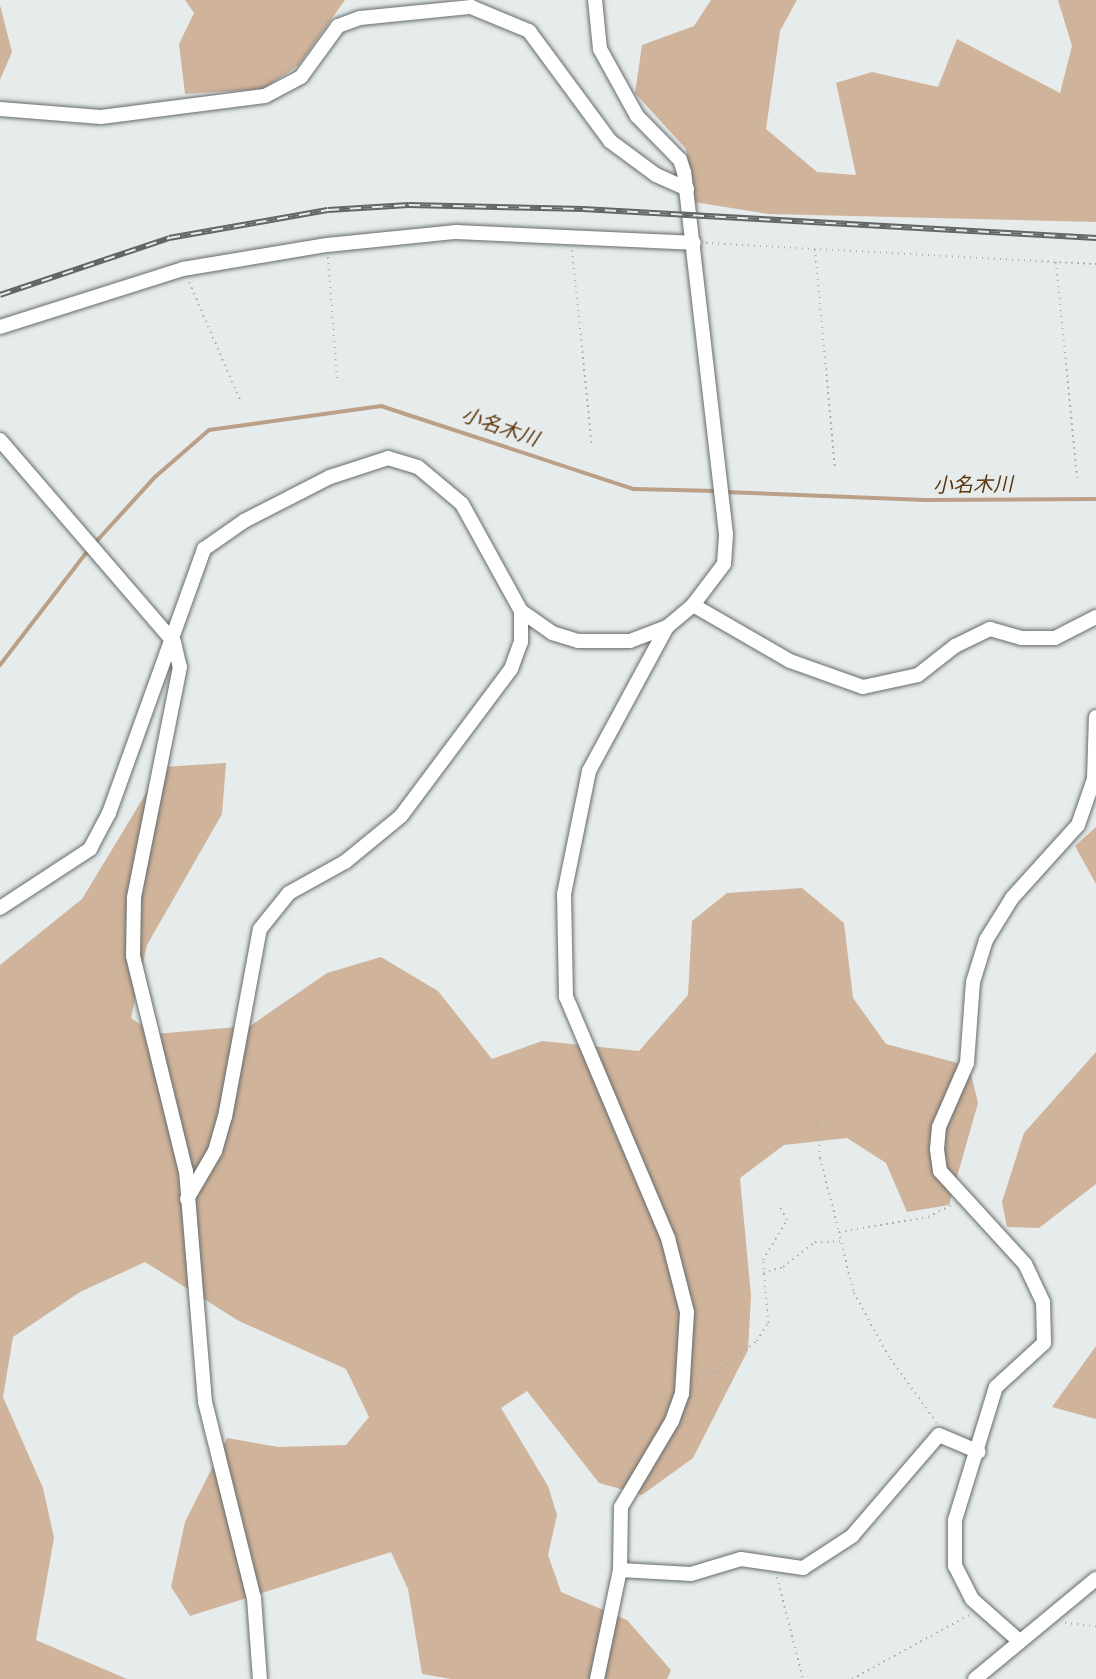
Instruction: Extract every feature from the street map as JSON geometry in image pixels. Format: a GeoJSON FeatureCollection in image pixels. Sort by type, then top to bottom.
{"type":"FeatureCollection","features":[{"type":"Feature","properties":{"kind":"street"},"geometry":{"type":"LineString","coordinates":[[0,908],[90,849],[109,813],[174,642],[204,549],[330,477],[388,458],[418,466],[462,504],[521,611],[552,633],[578,641],[630,641],[667,627],[693,605],[724,564],[726,534],[687,189],[680,160],[637,116],[600,49],[595,0]]}},
{"type":"Feature","properties":{"kind":"street"},"geometry":{"type":"LineString","coordinates":[[0,109],[101,117],[265,96],[301,77],[338,26],[360,18],[471,7],[529,31],[610,141],[656,175],[687,189]]}},
{"type":"Feature","properties":{"kind":"street"},"geometry":{"type":"LineString","coordinates":[[0,327],[183,269],[327,245],[456,232],[694,243]]}},
{"type":"Feature","properties":{"kind":"street"},"geometry":{"type":"LineString","coordinates":[[0,440],[174,642],[180,667],[175,708],[148,819],[132,922],[138,985],[176,1117],[187,1199],[205,1402],[254,1598],[260,1679]]}},
{"type":"Feature","properties":{"kind":"street"},"geometry":{"type":"LineString","coordinates":[[693,605],[790,661],[862,687],[918,675],[955,646],[990,628],[1021,638],[1055,638],[1096,617]]}},
{"type":"Feature","properties":{"kind":"street"},"geometry":{"type":"LineString","coordinates":[[187,1199],[215,1151],[225,1117],[260,929],[289,893],[345,862],[400,816],[511,669],[521,642],[521,611]]}},
{"type":"Feature","properties":{"kind":"street"},"geometry":{"type":"LineString","coordinates":[[597,1679],[620,1570],[621,1507],[672,1421],[685,1381],[684,1291],[646,1183],[566,997],[562,955],[565,885],[583,792],[667,627]]}},
{"type":"Feature","properties":{"kind":"street"},"geometry":{"type":"LineString","coordinates":[[1017,1639],[972,1599],[955,1566],[955,1520],[979,1452],[996,1387],[1044,1343],[1046,1323],[1025,1264],[940,1171],[937,1149],[939,1127],[967,1063],[973,982],[986,940],[1012,898],[1078,825],[1094,779],[1096,717]]}},
{"type":"Feature","properties":{"kind":"street"},"geometry":{"type":"LineString","coordinates":[[620,1570],[691,1574],[741,1559],[775,1566],[803,1568],[852,1536],[939,1434],[979,1452]]}},
{"type":"Feature","properties":{"kind":"street"},"geometry":{"type":"LineString","coordinates":[[975,1679],[1017,1639],[1096,1579]]}},
{"type":"Feature","properties":{"kind":"path"},"geometry":{"type":"LineString","coordinates":[[571,238],[592,446]]}},
{"type":"Feature","properties":{"kind":"path"},"geometry":{"type":"LineString","coordinates":[[694,243],[1096,264]]}},
{"type":"Feature","properties":{"kind":"path"},"geometry":{"type":"LineString","coordinates":[[327,245],[337,380]]}},
{"type":"Feature","properties":{"kind":"path"},"geometry":{"type":"LineString","coordinates":[[815,249],[835,467]]}},
{"type":"Feature","properties":{"kind":"path"},"geometry":{"type":"LineString","coordinates":[[1056,262],[1077,478]]}},
{"type":"Feature","properties":{"kind":"path"},"geometry":{"type":"LineString","coordinates":[[183,269],[240,400]]}},
{"type":"Feature","properties":{"kind":"path"},"geometry":{"type":"LineString","coordinates":[[816,1103],[820,1158],[853,1291],[889,1357],[936,1418],[939,1434]]}},
{"type":"Feature","properties":{"kind":"path"},"geometry":{"type":"LineString","coordinates":[[839,1232],[928,1217],[963,1198]]}},
{"type":"Feature","properties":{"kind":"path"},"geometry":{"type":"LineString","coordinates":[[685,1381],[716,1371],[757,1341],[768,1323],[763,1260],[788,1220],[780,1207]]}},
{"type":"Feature","properties":{"kind":"path"},"geometry":{"type":"LineString","coordinates":[[763,1273],[783,1267],[815,1242],[840,1241]]}},
{"type":"Feature","properties":{"kind":"path"},"geometry":{"type":"LineString","coordinates":[[775,1566],[802,1679]]}},
{"type":"Feature","properties":{"kind":"path"},"geometry":{"type":"LineString","coordinates":[[852,1679],[971,1614]]}},
{"type":"Feature","properties":{"kind":"shaded area"},"geometry":{"type":"Polygon","coordinates":[[[185,0],[345,0],[299,65],[263,89],[185,94],[179,44],[194,13],[185,0]]]}},
{"type":"Feature","properties":{"kind":"shaded area"},"geometry":{"type":"Polygon","coordinates":[[[711,0],[797,0],[780,31],[766,129],[817,172],[856,175],[836,83],[872,72],[938,87],[957,39],[1060,93],[1072,46],[1058,0],[1096,0],[1096,222],[769,214],[694,202],[686,149],[635,93],[642,45],[694,26],[711,0]]]}},
{"type":"Feature","properties":{"kind":"shaded area"},"geometry":{"type":"Polygon","coordinates":[[[0,5],[12,52],[0,80],[0,5]]]}},
{"type":"Feature","properties":{"kind":"shaded area"},"geometry":{"type":"Polygon","coordinates":[[[226,763],[222,814],[147,945],[131,1018],[154,1034],[250,1026],[327,973],[381,957],[438,991],[492,1059],[542,1041],[639,1051],[688,995],[692,921],[727,893],[802,888],[844,923],[853,998],[886,1044],[969,1066],[978,1103],[949,1205],[907,1212],[886,1163],[847,1138],[784,1145],[740,1178],[751,1296],[748,1350],[693,1458],[642,1495],[599,1483],[527,1391],[501,1408],[548,1486],[557,1515],[548,1555],[561,1592],[627,1620],[671,1670],[667,1679],[451,1679],[422,1674],[408,1589],[391,1552],[190,1616],[171,1587],[185,1522],[227,1438],[278,1447],[346,1445],[369,1417],[346,1369],[239,1321],[145,1262],[80,1292],[13,1337],[3,1397],[43,1488],[54,1538],[36,1640],[127,1679],[0,1679],[0,965],[82,899],[162,767],[226,763]]]}},
{"type":"Feature","properties":{"kind":"shaded area"},"geometry":{"type":"Polygon","coordinates":[[[1096,827],[1096,884],[1075,846],[1096,827]]]}},
{"type":"Feature","properties":{"kind":"shaded area"},"geometry":{"type":"Polygon","coordinates":[[[1096,1052],[1096,1184],[1039,1228],[1007,1227],[1002,1202],[1024,1133],[1096,1052]]]}},
{"type":"Feature","properties":{"kind":"shaded area"},"geometry":{"type":"Polygon","coordinates":[[[1096,1346],[1096,1419],[1052,1407],[1096,1346]]]}},
{"type":"Feature","properties":{"kind":"waterway","name":"小名木川"},"geometry":{"type":"LineString","coordinates":[[94,544],[155,477],[209,430],[381,406],[634,489],[717,491]]}},
{"type":"Feature","properties":{"kind":"waterway","name":"小名木川"},"geometry":{"type":"LineString","coordinates":[[724,492],[925,500],[1096,499]]}},
{"type":"Feature","properties":{"kind":"waterway","name":"小名木川"},"geometry":{"type":"LineString","coordinates":[[0,665],[89,549]]}},
{"type":"Feature","properties":{"kind":"railway"},"geometry":{"type":"LineString","coordinates":[[0,295],[169,238],[328,210],[409,205],[583,209],[1096,238]]}}]}
